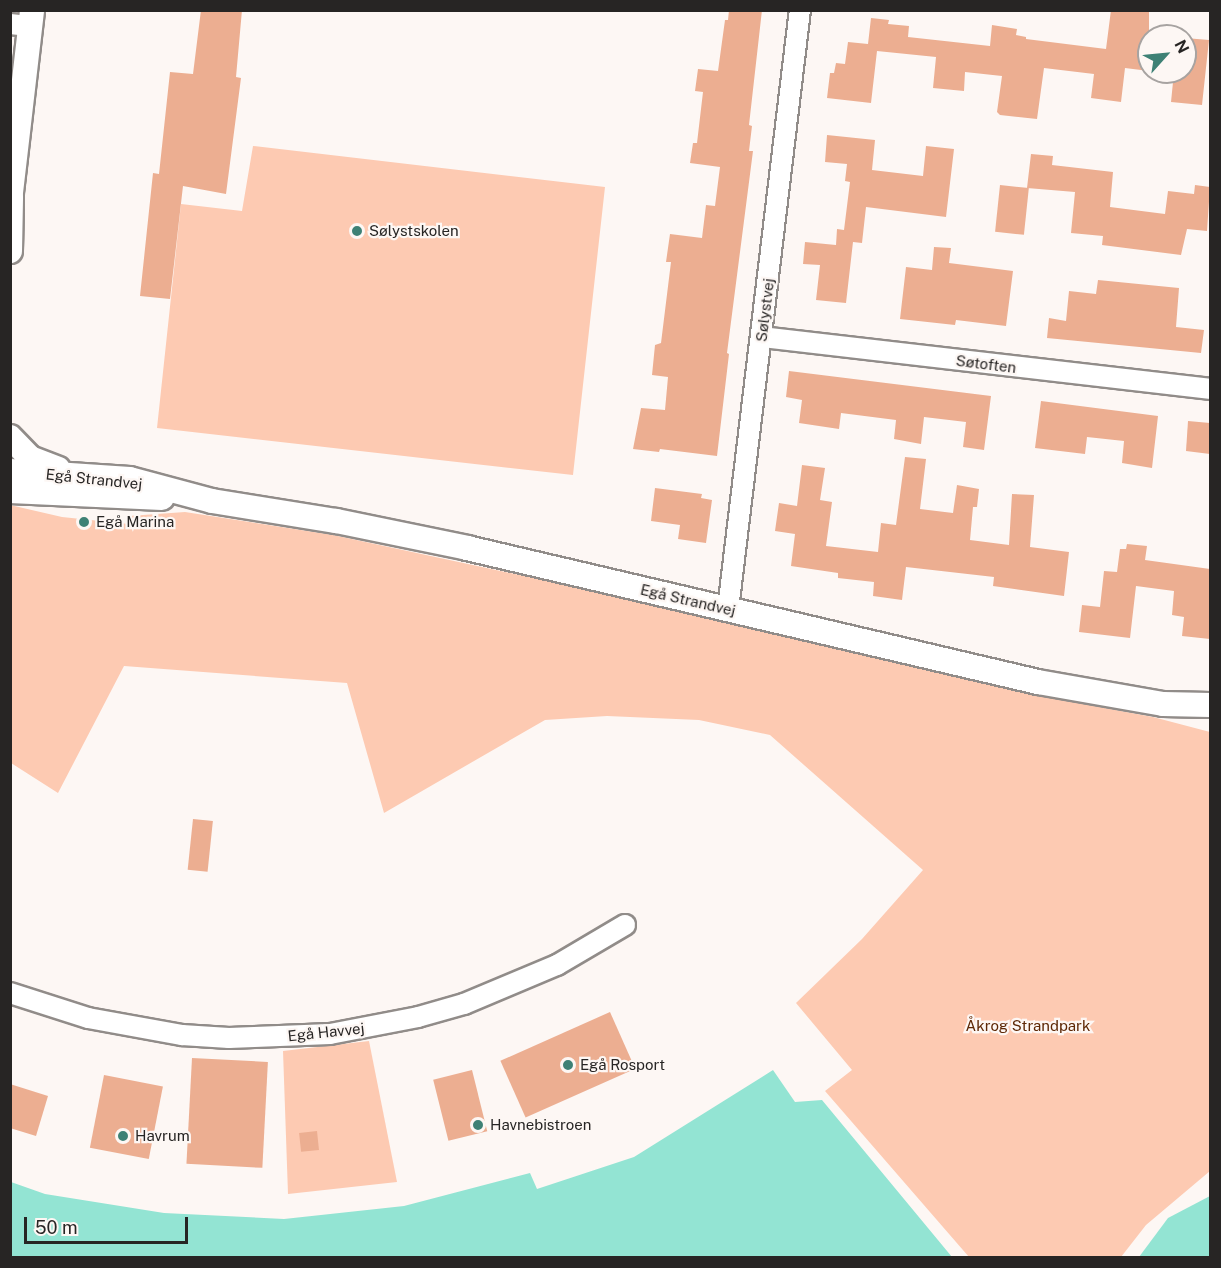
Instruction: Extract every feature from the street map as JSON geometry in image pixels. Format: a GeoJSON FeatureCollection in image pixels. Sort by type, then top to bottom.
{"type":"FeatureCollection","features":[{"type":"Feature","properties":{"kind":"street","name":"Sølystvej"},"geometry":{"type":"LineString","coordinates":[[728,609],[800,10]]}},
{"type":"Feature","properties":{"kind":"street"},"geometry":{"type":"LineString","coordinates":[[10,251],[11,199],[24,20]]}},
{"type":"Feature","properties":{"kind":"street","name":"Søtoften"},"geometry":{"type":"LineString","coordinates":[[762,337],[1210,389]]}},
{"type":"Feature","properties":{"kind":"street"},"geometry":{"type":"LineString","coordinates":[[10,437],[23,453],[37,462],[92,477]]}},
{"type":"Feature","properties":{"kind":"street","name":"Egå Strandvej"},"geometry":{"type":"LineString","coordinates":[[10,471],[130,479],[212,501],[392,532],[1038,682],[1163,704],[1210,718]]}},
{"type":"Feature","properties":{"kind":"street","name":"Egå Strandvej"},"geometry":{"type":"LineString","coordinates":[[10,491],[212,501]]}},
{"type":"Feature","properties":{"kind":"street","name":"Egå Strandvej"},"geometry":{"type":"LineString","coordinates":[[1163,704],[1210,705]]}},
{"type":"Feature","properties":{"kind":"street","name":"Egå Havvej"},"geometry":{"type":"LineString","coordinates":[[10,993],[88,1018],[182,1035],[229,1038],[330,1034],[418,1017],[474,1000],[556,965],[625,925]]}},
{"type":"Feature","properties":{"kind":"green space"},"geometry":{"type":"Polygon","coordinates":[[[253,146],[605,187],[573,475],[157,428],[181,204],[242,211],[253,146]]]}},
{"type":"Feature","properties":{"kind":"green space","name":"Åkrog Strandpark"},"geometry":{"type":"Polygon","coordinates":[[[10,505],[62,517],[129,524],[129,516],[185,512],[333,535],[538,579],[1035,695],[1153,717],[1210,732],[1210,1171],[1146,1225],[1121,1257],[969,1257],[825,1091],[852,1070],[796,1003],[862,939],[923,870],[770,735],[699,720],[607,716],[545,720],[384,813],[347,683],[124,666],[58,793],[11,763],[10,505]]]}},
{"type":"Feature","properties":{"kind":"green space"},"geometry":{"type":"Polygon","coordinates":[[[369,1041],[397,1182],[288,1194],[283,1051],[369,1041]]]}},
{"type":"Feature","properties":{"kind":"shaded area"},"geometry":{"type":"Polygon","coordinates":[[[773,1070],[795,1102],[822,1100],[952,1257],[11,1257],[11,1182],[45,1194],[164,1213],[284,1219],[404,1206],[530,1173],[537,1189],[634,1157],[773,1070]]]}},
{"type":"Feature","properties":{"kind":"shaded area"},"geometry":{"type":"Polygon","coordinates":[[[1210,1196],[1210,1257],[1139,1257],[1168,1218],[1210,1196]]]}},
{"type":"Feature","properties":{"kind":"building"},"geometry":{"type":"Polygon","coordinates":[[[201,10],[242,10],[236,77],[241,78],[226,194],[183,186],[170,299],[140,296],[153,173],[159,174],[170,72],[193,74],[201,10]]]}},
{"type":"Feature","properties":{"kind":"building"},"geometry":{"type":"Polygon","coordinates":[[[729,10],[762,10],[749,125],[752,126],[749,151],[753,151],[727,353],[729,354],[717,456],[660,449],[659,452],[633,449],[641,408],[665,410],[668,377],[652,375],[655,345],[661,343],[671,262],[666,262],[670,234],[702,238],[706,205],[715,206],[720,167],[690,163],[693,143],[697,143],[703,92],[695,91],[698,69],[718,71],[725,20],[728,20],[729,10]]]}},
{"type":"Feature","properties":{"kind":"building"},"geometry":{"type":"Polygon","coordinates":[[[1111,10],[1149,10],[1149,24],[1137,24],[1137,70],[1125,68],[1121,102],[1091,98],[1094,74],[1044,68],[1037,119],[1000,115],[997,112],[1002,76],[965,72],[964,91],[933,88],[936,57],[877,51],[871,103],[827,98],[830,73],[834,73],[836,63],[845,64],[848,42],[868,44],[871,18],[889,20],[888,24],[909,26],[908,37],[990,46],[992,25],[1017,29],[1016,35],[1026,37],[1026,39],[1106,49],[1111,10]]]}},
{"type":"Feature","properties":{"kind":"building"},"geometry":{"type":"Polygon","coordinates":[[[1197,39],[1209,40],[1202,105],[1171,102],[1173,84],[1197,84],[1197,39]]]}},
{"type":"Feature","properties":{"kind":"building"},"geometry":{"type":"Polygon","coordinates":[[[827,135],[875,140],[872,170],[923,176],[926,146],[954,149],[946,217],[866,207],[862,243],[853,242],[846,303],[816,300],[820,265],[803,264],[805,242],[836,245],[837,229],[844,230],[850,182],[845,181],[847,164],[825,162],[827,135]]]}},
{"type":"Feature","properties":{"kind":"building"},"geometry":{"type":"Polygon","coordinates":[[[1031,154],[1053,156],[1052,165],[1113,172],[1110,207],[1165,214],[1168,191],[1194,194],[1195,185],[1210,187],[1207,231],[1187,229],[1181,255],[1102,245],[1103,236],[1071,233],[1075,192],[1027,188],[1031,154]]]}},
{"type":"Feature","properties":{"kind":"building"},"geometry":{"type":"Polygon","coordinates":[[[1000,185],[1029,188],[1024,235],[995,232],[1000,185]]]}},
{"type":"Feature","properties":{"kind":"building"},"geometry":{"type":"Polygon","coordinates":[[[934,247],[951,248],[949,263],[1013,271],[1006,326],[956,320],[955,325],[900,319],[906,267],[932,270],[934,247]]]}},
{"type":"Feature","properties":{"kind":"building"},"geometry":{"type":"Polygon","coordinates":[[[1098,280],[1179,288],[1176,327],[1204,330],[1201,353],[1047,338],[1049,318],[1066,321],[1069,291],[1096,294],[1098,280]]]}},
{"type":"Feature","properties":{"kind":"building"},"geometry":{"type":"Polygon","coordinates":[[[789,371],[991,396],[984,450],[963,447],[966,422],[924,417],[921,444],[894,439],[896,420],[841,413],[839,429],[799,423],[802,400],[786,397],[789,371]]]}},
{"type":"Feature","properties":{"kind":"building"},"geometry":{"type":"Polygon","coordinates":[[[1041,401],[1158,416],[1152,468],[1122,463],[1124,441],[1087,437],[1085,454],[1035,448],[1041,401]]]}},
{"type":"Feature","properties":{"kind":"building"},"geometry":{"type":"Polygon","coordinates":[[[1188,421],[1210,423],[1210,454],[1186,451],[1188,421]]]}},
{"type":"Feature","properties":{"kind":"building"},"geometry":{"type":"Polygon","coordinates":[[[905,457],[926,459],[920,509],[953,513],[957,485],[979,489],[977,507],[973,507],[970,540],[1009,545],[1012,494],[1034,495],[1030,547],[1069,552],[1064,596],[993,586],[994,577],[906,567],[902,600],[873,596],[874,582],[838,578],[838,573],[791,566],[795,534],[775,531],[779,503],[797,506],[802,465],[825,468],[820,500],[832,502],[826,546],[878,552],[881,523],[896,525],[905,457]]]}},
{"type":"Feature","properties":{"kind":"building"},"geometry":{"type":"Polygon","coordinates":[[[655,488],[702,494],[701,498],[712,500],[706,543],[678,539],[680,525],[651,521],[655,488]]]}},
{"type":"Feature","properties":{"kind":"building"},"geometry":{"type":"Polygon","coordinates":[[[1127,544],[1147,546],[1145,560],[1210,569],[1210,639],[1182,636],[1184,617],[1172,615],[1174,591],[1136,586],[1130,638],[1079,632],[1082,605],[1100,607],[1104,571],[1117,572],[1120,549],[1126,549],[1127,544]]]}},
{"type":"Feature","properties":{"kind":"building"},"geometry":{"type":"Polygon","coordinates":[[[193,819],[213,821],[208,872],[188,870],[193,819]]]}},
{"type":"Feature","properties":{"kind":"building","name":"Egå Rosport"},"geometry":{"type":"Polygon","coordinates":[[[610,1012],[635,1069],[526,1117],[500,1061],[610,1012]]]}},
{"type":"Feature","properties":{"kind":"building"},"geometry":{"type":"Polygon","coordinates":[[[192,1058],[268,1062],[262,1168],[186,1164],[192,1058]]]}},
{"type":"Feature","properties":{"kind":"building"},"geometry":{"type":"Polygon","coordinates":[[[472,1070],[487,1131],[448,1141],[433,1080],[472,1070]]]}},
{"type":"Feature","properties":{"kind":"building"},"geometry":{"type":"Polygon","coordinates":[[[104,1075],[163,1086],[149,1159],[90,1148],[104,1075]]]}},
{"type":"Feature","properties":{"kind":"building"},"geometry":{"type":"Polygon","coordinates":[[[10,1084],[48,1096],[36,1136],[10,1128],[10,1084]]]}},
{"type":"Feature","properties":{"kind":"building"},"geometry":{"type":"Polygon","coordinates":[[[317,1131],[319,1150],[301,1152],[299,1133],[317,1131]]]}},
{"type":"Feature","properties":{"kind":"place","name":"Sølystskolen"},"geometry":{"type":"Point","coordinates":[357,231]}},
{"type":"Feature","properties":{"kind":"place","name":"Egå Marina"},"geometry":{"type":"Point","coordinates":[84,522]}},
{"type":"Feature","properties":{"kind":"place","name":"Egå Rosport"},"geometry":{"type":"Point","coordinates":[568,1065]}},
{"type":"Feature","properties":{"kind":"place","name":"Havnebistroen"},"geometry":{"type":"Point","coordinates":[478,1125]}},
{"type":"Feature","properties":{"kind":"place","name":"Havrum"},"geometry":{"type":"Point","coordinates":[123,1136]}}]}
